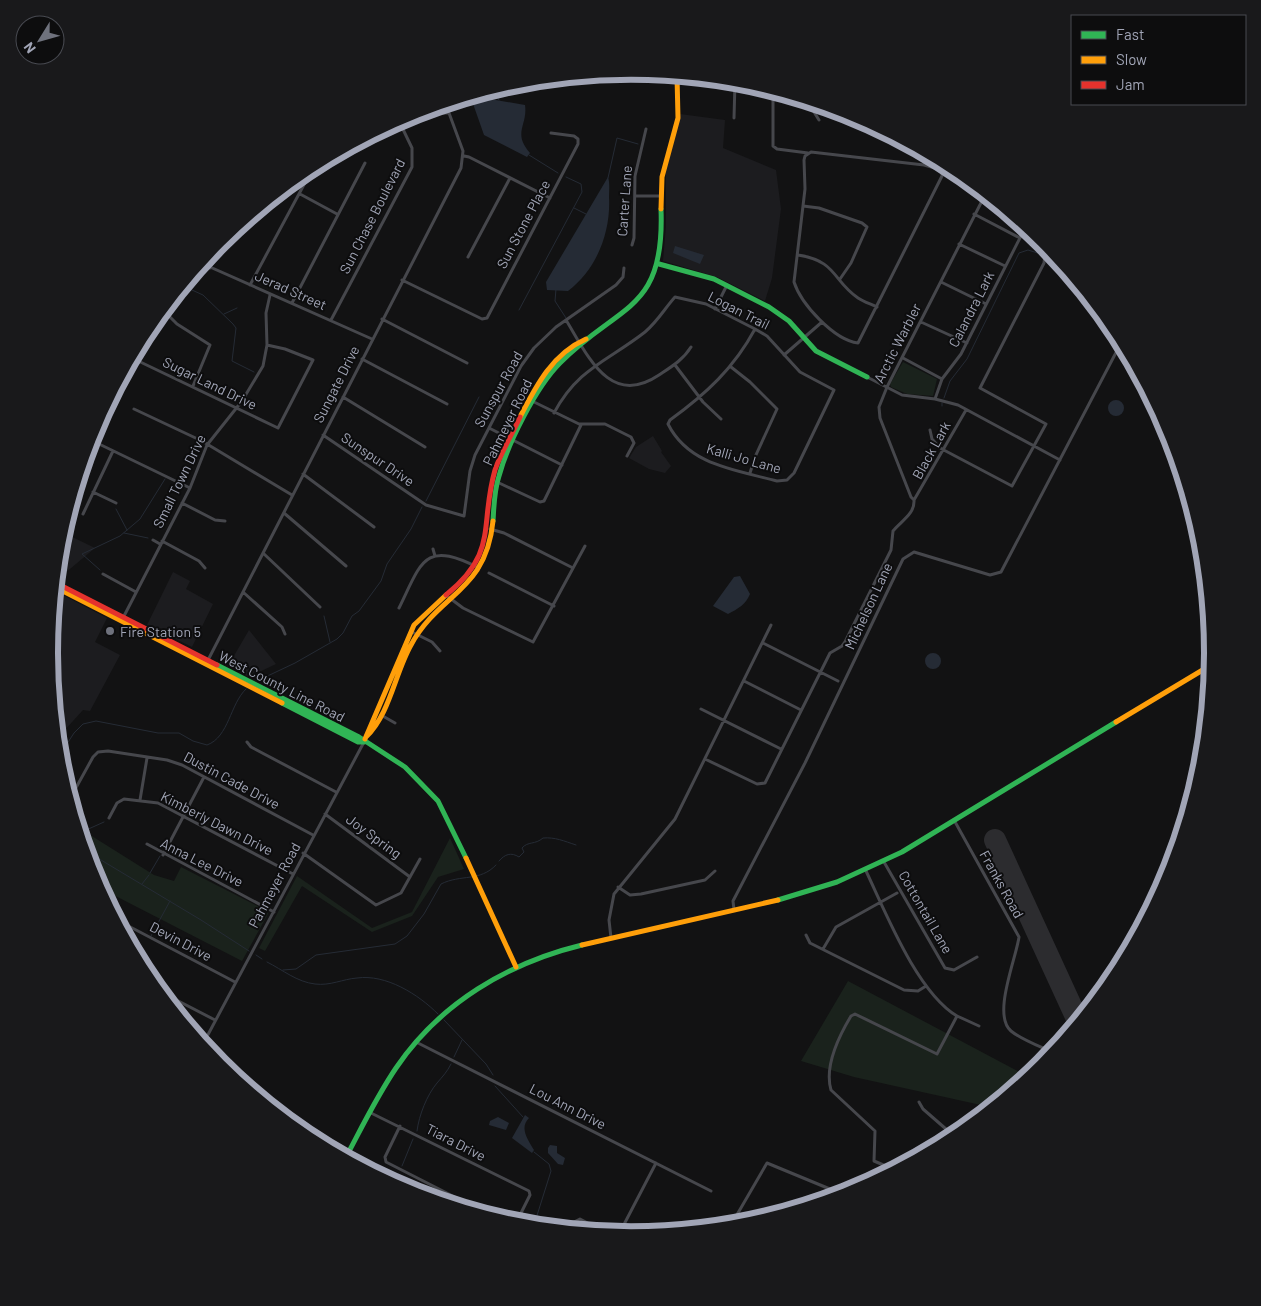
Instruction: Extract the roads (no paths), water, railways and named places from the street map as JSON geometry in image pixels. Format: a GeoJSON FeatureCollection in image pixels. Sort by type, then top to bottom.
{"type":"FeatureCollection","features":[{"type":"Feature","properties":{"kind":"main road","name":"Pahmeyer Road"},"geometry":{"type":"LineString","coordinates":[[365,740],[370,735],[381,714],[422,616],[449,597],[477,567],[490,529],[499,460],[512,440],[550,367],[580,343],[636,304],[649,285],[659,264],[662,250],[664,169],[678,120],[677,82]]}},
{"type":"Feature","properties":{"kind":"main road"},"geometry":{"type":"LineString","coordinates":[[659,264],[703,276],[781,314],[821,354],[867,377]]}},
{"type":"Feature","properties":{"kind":"main road","name":"West County Line Road"},"geometry":{"type":"LineString","coordinates":[[61,586],[242,680],[365,740],[395,759],[428,788],[448,818],[516,967]]}},
{"type":"Feature","properties":{"kind":"main road","name":"West County Line Road"},"geometry":{"type":"LineString","coordinates":[[61,590],[123,619]]}},
{"type":"Feature","properties":{"kind":"main road","name":"Pahmeyer Road"},"geometry":{"type":"LineString","coordinates":[[365,740],[397,662],[414,633]]}},
{"type":"Feature","properties":{"kind":"main road"},"geometry":{"type":"LineString","coordinates":[[349,1152],[392,1076],[416,1042],[463,998],[516,967],[562,950],[734,910],[822,887],[866,871],[1203,670]]}},
{"type":"Feature","properties":{"kind":"street"},"geometry":{"type":"LineString","coordinates":[[734,90],[734,118]]}},
{"type":"Feature","properties":{"kind":"street"},"geometry":{"type":"LineString","coordinates":[[773,98],[772,123],[775,148],[933,167]]}},
{"type":"Feature","properties":{"kind":"street"},"geometry":{"type":"LineString","coordinates":[[814,110],[819,120]]}},
{"type":"Feature","properties":{"kind":"street"},"geometry":{"type":"LineString","coordinates":[[440,112],[448,112],[451,116],[464,156],[550,198]]}},
{"type":"Feature","properties":{"kind":"street","name":"Sun Chase Boulevard"},"geometry":{"type":"LineString","coordinates":[[331,320],[412,167],[412,148],[402,128]]}},
{"type":"Feature","properties":{"kind":"street","name":"Carter Lane"},"geometry":{"type":"LineString","coordinates":[[632,245],[634,238],[637,166],[646,129]]}},
{"type":"Feature","properties":{"kind":"street","name":"Sun Stone Place"},"geometry":{"type":"LineString","coordinates":[[402,280],[482,319],[486,318],[578,144],[578,139],[574,136],[551,133]]}},
{"type":"Feature","properties":{"kind":"street"},"geometry":{"type":"LineString","coordinates":[[808,153],[804,160],[803,206],[794,276],[797,290],[822,322],[839,336],[858,343],[942,176],[940,172]]}},
{"type":"Feature","properties":{"kind":"street","name":"Sungate Drive"},"geometry":{"type":"LineString","coordinates":[[207,662],[372,338],[459,173],[464,156]]}},
{"type":"Feature","properties":{"kind":"street"},"geometry":{"type":"LineString","coordinates":[[292,303],[365,163]]}},
{"type":"Feature","properties":{"kind":"street"},"geometry":{"type":"LineString","coordinates":[[468,256],[510,177]]}},
{"type":"Feature","properties":{"kind":"street"},"geometry":{"type":"LineString","coordinates":[[250,285],[307,181]]}},
{"type":"Feature","properties":{"kind":"street"},"geometry":{"type":"LineString","coordinates":[[300,194],[337,214]]}},
{"type":"Feature","properties":{"kind":"street"},"geometry":{"type":"LineString","coordinates":[[635,196],[662,196]]}},
{"type":"Feature","properties":{"kind":"street","name":"Arctic Warbler"},"geometry":{"type":"LineString","coordinates":[[821,672],[830,653],[845,642],[891,550],[893,531],[914,506],[914,500],[911,498],[879,415],[880,404],[982,200]]}},
{"type":"Feature","properties":{"kind":"street"},"geometry":{"type":"LineString","coordinates":[[803,206],[818,208],[862,223],[867,227],[851,263],[840,279]]}},
{"type":"Feature","properties":{"kind":"street"},"geometry":{"type":"LineString","coordinates":[[974,214],[1020,238]]}},
{"type":"Feature","properties":{"kind":"street","name":"Calandra Lark"},"geometry":{"type":"LineString","coordinates":[[935,399],[942,379],[958,360],[1022,235]]}},
{"type":"Feature","properties":{"kind":"street"},"geometry":{"type":"LineString","coordinates":[[960,244],[1005,266]]}},
{"type":"Feature","properties":{"kind":"street"},"geometry":{"type":"LineString","coordinates":[[798,255],[815,258],[824,263],[857,297],[877,307]]}},
{"type":"Feature","properties":{"kind":"street"},"geometry":{"type":"LineString","coordinates":[[930,430],[935,444],[1012,486],[1046,424],[980,388],[1044,263],[1045,257]]}},
{"type":"Feature","properties":{"kind":"street"},"geometry":{"type":"LineString","coordinates":[[210,268],[214,259]]}},
{"type":"Feature","properties":{"kind":"street","name":"Jerad Street"},"geometry":{"type":"LineString","coordinates":[[210,268],[372,338]]}},
{"type":"Feature","properties":{"kind":"street","name":"Sunspur Road"},"geometry":{"type":"LineString","coordinates":[[421,502],[433,509],[464,516],[472,466],[516,374],[528,356],[548,334],[616,285],[623,277],[624,268]]}},
{"type":"Feature","properties":{"kind":"street"},"geometry":{"type":"LineString","coordinates":[[941,282],[986,304]]}},
{"type":"Feature","properties":{"kind":"street"},"geometry":{"type":"LineString","coordinates":[[715,309],[726,286]]}},
{"type":"Feature","properties":{"kind":"street","name":"Small Town Drive"},"geometry":{"type":"LineString","coordinates":[[123,619],[190,488],[207,445],[237,408],[264,366],[267,345],[266,313],[270,295]]}},
{"type":"Feature","properties":{"kind":"street","name":"Logan Trail"},"geometry":{"type":"LineString","coordinates":[[596,366],[650,327],[675,297],[701,302],[768,336],[800,372],[834,390]]}},
{"type":"Feature","properties":{"kind":"street"},"geometry":{"type":"LineString","coordinates":[[170,317],[177,324],[210,345],[193,386]]}},
{"type":"Feature","properties":{"kind":"street"},"geometry":{"type":"LineString","coordinates":[[382,319],[467,363]]}},
{"type":"Feature","properties":{"kind":"street"},"geometry":{"type":"LineString","coordinates":[[566,320],[596,366],[608,380],[630,386],[645,384],[675,364],[686,355],[691,347]]}},
{"type":"Feature","properties":{"kind":"street"},"geometry":{"type":"LineString","coordinates":[[784,355],[822,322]]}},
{"type":"Feature","properties":{"kind":"street"},"geometry":{"type":"LineString","coordinates":[[921,322],[966,343]]}},
{"type":"Feature","properties":{"kind":"street"},"geometry":{"type":"LineString","coordinates":[[700,398],[731,367],[755,329]]}},
{"type":"Feature","properties":{"kind":"street","name":"Sugar Land Drive"},"geometry":{"type":"LineString","coordinates":[[138,361],[278,428],[313,360],[285,349],[267,345]]}},
{"type":"Feature","properties":{"kind":"street","name":"Michelson Lane"},"geometry":{"type":"LineString","coordinates":[[734,910],[733,901],[808,756],[903,558],[909,553],[918,552],[990,575],[998,575],[1003,570],[1117,350]]}},
{"type":"Feature","properties":{"kind":"street"},"geometry":{"type":"LineString","coordinates":[[362,358],[447,404]]}},
{"type":"Feature","properties":{"kind":"street"},"geometry":{"type":"LineString","coordinates":[[903,358],[942,379]]}},
{"type":"Feature","properties":{"kind":"street"},"geometry":{"type":"LineString","coordinates":[[675,364],[700,398],[721,419]]}},
{"type":"Feature","properties":{"kind":"street"},"geometry":{"type":"LineString","coordinates":[[554,412],[573,383],[596,366]]}},
{"type":"Feature","properties":{"kind":"street"},"geometry":{"type":"LineString","coordinates":[[731,367],[753,384],[777,409],[755,457],[750,473]]}},
{"type":"Feature","properties":{"kind":"street"},"geometry":{"type":"LineString","coordinates":[[867,377],[902,395],[935,399],[966,410],[1060,460]]}},
{"type":"Feature","properties":{"kind":"street","name":"Kalli Jo Lane"},"geometry":{"type":"LineString","coordinates":[[700,398],[668,422],[680,442],[696,456],[707,462],[780,482],[793,476],[834,390]]}},
{"type":"Feature","properties":{"kind":"street"},"geometry":{"type":"LineString","coordinates":[[343,397],[425,447]]}},
{"type":"Feature","properties":{"kind":"street"},"geometry":{"type":"LineString","coordinates":[[531,401],[581,425],[604,424],[634,440],[627,456]]}},
{"type":"Feature","properties":{"kind":"street"},"geometry":{"type":"LineString","coordinates":[[134,409],[207,445],[292,495]]}},
{"type":"Feature","properties":{"kind":"street","name":"Black Lark"},"geometry":{"type":"LineString","coordinates":[[914,500],[966,410]]}},
{"type":"Feature","properties":{"kind":"street"},"geometry":{"type":"LineString","coordinates":[[495,482],[543,502],[581,425]]}},
{"type":"Feature","properties":{"kind":"street"},"geometry":{"type":"LineString","coordinates":[[489,428],[562,465]]}},
{"type":"Feature","properties":{"kind":"street","name":"Sunspur Drive"},"geometry":{"type":"LineString","coordinates":[[323,435],[421,502]]}},
{"type":"Feature","properties":{"kind":"street"},"geometry":{"type":"LineString","coordinates":[[98,443],[190,488]]}},
{"type":"Feature","properties":{"kind":"street"},"geometry":{"type":"LineString","coordinates":[[83,514],[113,451]]}},
{"type":"Feature","properties":{"kind":"street"},"geometry":{"type":"LineString","coordinates":[[303,474],[374,527]]}},
{"type":"Feature","properties":{"kind":"street"},"geometry":{"type":"LineString","coordinates":[[93,492],[116,503]]}},
{"type":"Feature","properties":{"kind":"street"},"geometry":{"type":"LineString","coordinates":[[182,503],[220,522],[225,521]]}},
{"type":"Feature","properties":{"kind":"street"},"geometry":{"type":"LineString","coordinates":[[284,513],[346,566]]}},
{"type":"Feature","properties":{"kind":"street"},"geometry":{"type":"LineString","coordinates":[[490,529],[504,532],[573,568]]}},
{"type":"Feature","properties":{"kind":"street","name":"Small Town Drive"},"geometry":{"type":"LineString","coordinates":[[153,540],[161,543]]}},
{"type":"Feature","properties":{"kind":"street"},"geometry":{"type":"LineString","coordinates":[[161,543],[199,561],[205,568]]}},
{"type":"Feature","properties":{"kind":"street"},"geometry":{"type":"LineString","coordinates":[[449,597],[463,608],[533,642],[554,606],[584,546]]}},
{"type":"Feature","properties":{"kind":"street"},"geometry":{"type":"LineString","coordinates":[[433,549],[435,556]]}},
{"type":"Feature","properties":{"kind":"street"},"geometry":{"type":"LineString","coordinates":[[263,553],[320,607]]}},
{"type":"Feature","properties":{"kind":"street"},"geometry":{"type":"LineString","coordinates":[[399,608],[418,571],[435,556],[451,555],[477,567]]}},
{"type":"Feature","properties":{"kind":"street"},"geometry":{"type":"LineString","coordinates":[[489,573],[554,606]]}},
{"type":"Feature","properties":{"kind":"street"},"geometry":{"type":"LineString","coordinates":[[102,574],[136,592]]}},
{"type":"Feature","properties":{"kind":"street"},"geometry":{"type":"LineString","coordinates":[[243,592],[282,627],[285,634]]}},
{"type":"Feature","properties":{"kind":"street"},"geometry":{"type":"LineString","coordinates":[[610,938],[610,906],[618,887],[675,819],[771,625]]}},
{"type":"Feature","properties":{"kind":"street"},"geometry":{"type":"LineString","coordinates":[[414,633],[436,644],[440,651]]}},
{"type":"Feature","properties":{"kind":"street"},"geometry":{"type":"LineString","coordinates":[[763,643],[838,681]]}},
{"type":"Feature","properties":{"kind":"street"},"geometry":{"type":"LineString","coordinates":[[705,759],[762,786],[821,672]]}},
{"type":"Feature","properties":{"kind":"street"},"geometry":{"type":"LineString","coordinates":[[744,681],[801,710]]}},
{"type":"Feature","properties":{"kind":"street"},"geometry":{"type":"LineString","coordinates":[[701,709],[781,749]]}},
{"type":"Feature","properties":{"kind":"street"},"geometry":{"type":"LineString","coordinates":[[381,714],[395,723]]}},
{"type":"Feature","properties":{"kind":"street","name":"Pahmeyer Road"},"geometry":{"type":"LineString","coordinates":[[206,1038],[271,914],[275,912],[303,853],[365,740]]}},
{"type":"Feature","properties":{"kind":"street"},"geometry":{"type":"LineString","coordinates":[[247,742],[251,747],[336,792]]}},
{"type":"Feature","properties":{"kind":"street","name":"Dustin Cade Drive"},"geometry":{"type":"LineString","coordinates":[[75,790],[93,757],[98,752],[108,751],[173,761],[313,835]]}},
{"type":"Feature","properties":{"kind":"street"},"geometry":{"type":"LineString","coordinates":[[140,800],[147,758]]}},
{"type":"Feature","properties":{"kind":"street"},"geometry":{"type":"LineString","coordinates":[[163,855],[204,777]]}},
{"type":"Feature","properties":{"kind":"street","name":"Kimberly Dawn Drive"},"geometry":{"type":"LineString","coordinates":[[109,818],[122,800],[129,798],[165,805],[183,817],[293,874]]}},
{"type":"Feature","properties":{"kind":"street","name":"Joy Spring"},"geometry":{"type":"LineString","coordinates":[[324,814],[410,877]]}},
{"type":"Feature","properties":{"kind":"street","name":"Franks Road"},"geometry":{"type":"LineString","coordinates":[[954,820],[1019,937],[1003,1008],[1005,1024],[1012,1032],[1045,1048]]}},
{"type":"Feature","properties":{"kind":"street","name":"Anna Lee Drive"},"geometry":{"type":"LineString","coordinates":[[147,844],[163,855],[275,912]]}},
{"type":"Feature","properties":{"kind":"street"},"geometry":{"type":"LineString","coordinates":[[303,853],[376,905],[398,895],[420,859]]}},
{"type":"Feature","properties":{"kind":"street","name":"Cottontail Lane"},"geometry":{"type":"LineString","coordinates":[[884,862],[944,968],[954,970],[977,957]]}},
{"type":"Feature","properties":{"kind":"street"},"geometry":{"type":"LineString","coordinates":[[618,887],[630,894],[641,894],[705,880],[715,871]]}},
{"type":"Feature","properties":{"kind":"street"},"geometry":{"type":"LineString","coordinates":[[866,871],[880,902],[926,986],[938,1002],[957,1016],[979,1026]]}},
{"type":"Feature","properties":{"kind":"street"},"geometry":{"type":"LineString","coordinates":[[824,949],[836,927],[897,893]]}},
{"type":"Feature","properties":{"kind":"street","name":"Devin Drive"},"geometry":{"type":"LineString","coordinates":[[127,925],[235,982]]}},
{"type":"Feature","properties":{"kind":"street"},"geometry":{"type":"LineString","coordinates":[[806,935],[810,943],[904,990],[918,991],[926,986]]}},
{"type":"Feature","properties":{"kind":"street"},"geometry":{"type":"LineString","coordinates":[[174,999],[215,1020]]}},
{"type":"Feature","properties":{"kind":"street"},"geometry":{"type":"LineString","coordinates":[[886,1166],[874,1161],[875,1131],[833,1093],[829,1082],[836,1046],[853,1015],[934,1054],[940,1051],[957,1016]]}},
{"type":"Feature","properties":{"kind":"street","name":"Lou Ann Drive"},"geometry":{"type":"LineString","coordinates":[[416,1042],[710,1191]]}},
{"type":"Feature","properties":{"kind":"street"},"geometry":{"type":"LineString","coordinates":[[919,1102],[923,1109],[947,1130]]}},
{"type":"Feature","properties":{"kind":"street","name":"Tiara Drive"},"geometry":{"type":"LineString","coordinates":[[371,1113],[530,1193],[520,1215]]}},
{"type":"Feature","properties":{"kind":"street"},"geometry":{"type":"LineString","coordinates":[[400,1126],[385,1156],[386,1162],[461,1200]]}},
{"type":"Feature","properties":{"kind":"street"},"geometry":{"type":"LineString","coordinates":[[623,1226],[656,1163]]}},
{"type":"Feature","properties":{"kind":"street"},"geometry":{"type":"LineString","coordinates":[[736,1216],[767,1164],[831,1190]]}},
{"type":"Feature","properties":{"kind":"street"},"geometry":{"type":"LineString","coordinates":[[573,1223],[580,1220],[590,1225]]}},
{"type":"Feature","properties":{"kind":"waterway"},"geometry":{"type":"LineString","coordinates":[[497,96],[499,100]]}},
{"type":"Feature","properties":{"kind":"waterway"},"geometry":{"type":"LineString","coordinates":[[608,178],[617,138],[638,144]]}},
{"type":"Feature","properties":{"kind":"waterway"},"geometry":{"type":"LineString","coordinates":[[529,155],[558,173]]}},
{"type":"Feature","properties":{"kind":"waterway"},"geometry":{"type":"LineString","coordinates":[[519,310],[582,192],[581,184],[566,177]]}},
{"type":"Feature","properties":{"kind":"waterway"},"geometry":{"type":"LineString","coordinates":[[574,208],[586,214]]}},
{"type":"Feature","properties":{"kind":"waterway"},"geometry":{"type":"LineString","coordinates":[[944,398],[950,381],[967,359],[1019,253],[1028,250],[1041,254]]}},
{"type":"Feature","properties":{"kind":"waterway"},"geometry":{"type":"LineString","coordinates":[[189,289],[203,295],[233,324],[236,328],[232,361],[254,372]]}},
{"type":"Feature","properties":{"kind":"waterway"},"geometry":{"type":"LineString","coordinates":[[556,289],[555,301],[566,318]]}},
{"type":"Feature","properties":{"kind":"waterway"},"geometry":{"type":"LineString","coordinates":[[224,314],[237,308]]}},
{"type":"Feature","properties":{"kind":"waterway"},"geometry":{"type":"LineString","coordinates":[[426,501],[479,397]]}},
{"type":"Feature","properties":{"kind":"waterway"},"geometry":{"type":"LineString","coordinates":[[100,570],[82,554],[120,536],[140,519],[165,479]]}},
{"type":"Feature","properties":{"kind":"waterway"},"geometry":{"type":"LineString","coordinates":[[257,681],[295,663],[337,639],[343,633],[352,616],[359,611],[381,581],[387,564],[411,529],[422,507]]}},
{"type":"Feature","properties":{"kind":"waterway"},"geometry":{"type":"LineString","coordinates":[[116,509],[127,530]]}},
{"type":"Feature","properties":{"kind":"waterway"},"geometry":{"type":"LineString","coordinates":[[124,533],[148,538]]}},
{"type":"Feature","properties":{"kind":"waterway"},"geometry":{"type":"LineString","coordinates":[[324,616],[330,642]]}},
{"type":"Feature","properties":{"kind":"waterway"},"geometry":{"type":"LineString","coordinates":[[65,746],[83,724],[96,721],[158,733],[179,733],[193,741],[207,745],[214,741],[225,728],[236,703],[246,689]]}},
{"type":"Feature","properties":{"kind":"waterway"},"geometry":{"type":"LineString","coordinates":[[63,736],[67,741]]}},
{"type":"Feature","properties":{"kind":"waterway"},"geometry":{"type":"LineString","coordinates":[[86,830],[104,822]]}},
{"type":"Feature","properties":{"kind":"waterway"},"geometry":{"type":"LineString","coordinates":[[499,861],[508,855],[519,857],[524,852],[522,848],[524,846],[543,838],[556,839],[576,845]]}},
{"type":"Feature","properties":{"kind":"waterway"},"geometry":{"type":"LineString","coordinates":[[150,873],[160,856]]}},
{"type":"Feature","properties":{"kind":"waterway"},"geometry":{"type":"LineString","coordinates":[[95,857],[249,951]]}},
{"type":"Feature","properties":{"kind":"waterway"},"geometry":{"type":"LineString","coordinates":[[283,970],[296,969],[316,955],[395,944],[407,936],[424,914],[441,884],[483,874],[496,865]]}},
{"type":"Feature","properties":{"kind":"waterway"},"geometry":{"type":"LineString","coordinates":[[142,884],[149,875]]}},
{"type":"Feature","properties":{"kind":"waterway"},"geometry":{"type":"LineString","coordinates":[[151,936],[170,901]]}},
{"type":"Feature","properties":{"kind":"waterway"},"geometry":{"type":"LineString","coordinates":[[256,955],[262,959]]}},
{"type":"Feature","properties":{"kind":"waterway"},"geometry":{"type":"LineString","coordinates":[[267,962],[308,983],[326,984],[368,978],[390,982],[421,999],[438,1014]]}},
{"type":"Feature","properties":{"kind":"waterway"},"geometry":{"type":"LineString","coordinates":[[444,1020],[486,1064],[493,1075]]}},
{"type":"Feature","properties":{"kind":"waterway"},"geometry":{"type":"LineString","coordinates":[[454,1057],[462,1040]]}},
{"type":"Feature","properties":{"kind":"waterway"},"geometry":{"type":"LineString","coordinates":[[417,1131],[427,1099],[451,1064]]}},
{"type":"Feature","properties":{"kind":"waterway"},"geometry":{"type":"LineString","coordinates":[[495,1086],[523,1117]]}},
{"type":"Feature","properties":{"kind":"waterway"},"geometry":{"type":"LineString","coordinates":[[402,1166],[413,1139]]}},
{"type":"Feature","properties":{"kind":"waterway"},"geometry":{"type":"LineString","coordinates":[[534,1152],[549,1164],[551,1171],[536,1218]]}},
{"type":"Feature","properties":{"kind":"place","name":"Fire Station 5"},"geometry":{"type":"Point","coordinates":[110,631]}}]}
